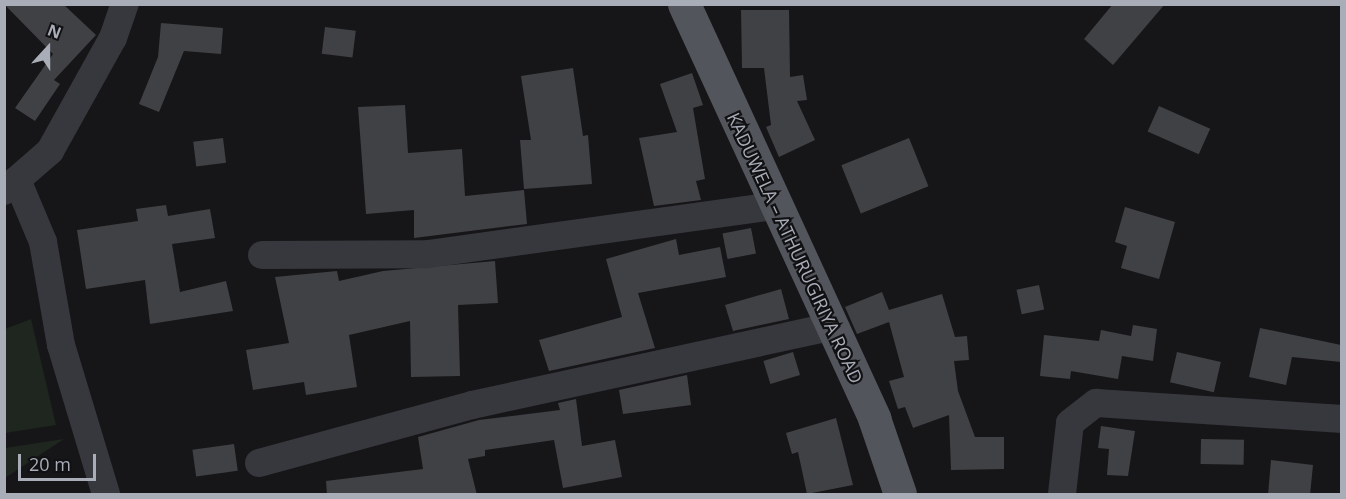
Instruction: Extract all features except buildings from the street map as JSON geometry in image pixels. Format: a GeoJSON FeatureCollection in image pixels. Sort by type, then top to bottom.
{"type":"FeatureCollection","features":[{"type":"Feature","properties":{"kind":"main road","name":"KADUWELA – ATHURUGIRIYA ROAD"},"geometry":{"type":"LineString","coordinates":[[684,4],[829,327],[874,418],[900,495]]}},
{"type":"Feature","properties":{"kind":"street"},"geometry":{"type":"LineString","coordinates":[[106,495],[61,345],[43,242],[11,185],[50,151],[113,38],[125,4]]}},
{"type":"Feature","properties":{"kind":"street"},"geometry":{"type":"LineString","coordinates":[[262,255],[428,254],[775,206]]}},
{"type":"Feature","properties":{"kind":"street"},"geometry":{"type":"LineString","coordinates":[[259,463],[472,405],[829,327]]}},
{"type":"Feature","properties":{"kind":"street"},"geometry":{"type":"LineString","coordinates":[[1062,495],[1070,423],[1096,403],[1341,419]]}},
{"type":"Feature","properties":{"kind":"shaded area"},"geometry":{"type":"Polygon","coordinates":[[[31,319],[56,425],[5,433],[5,329],[31,319]]]}},
{"type":"Feature","properties":{"kind":"shaded area"},"geometry":{"type":"Polygon","coordinates":[[[64,439],[5,478],[5,448],[64,439]]]}}]}
